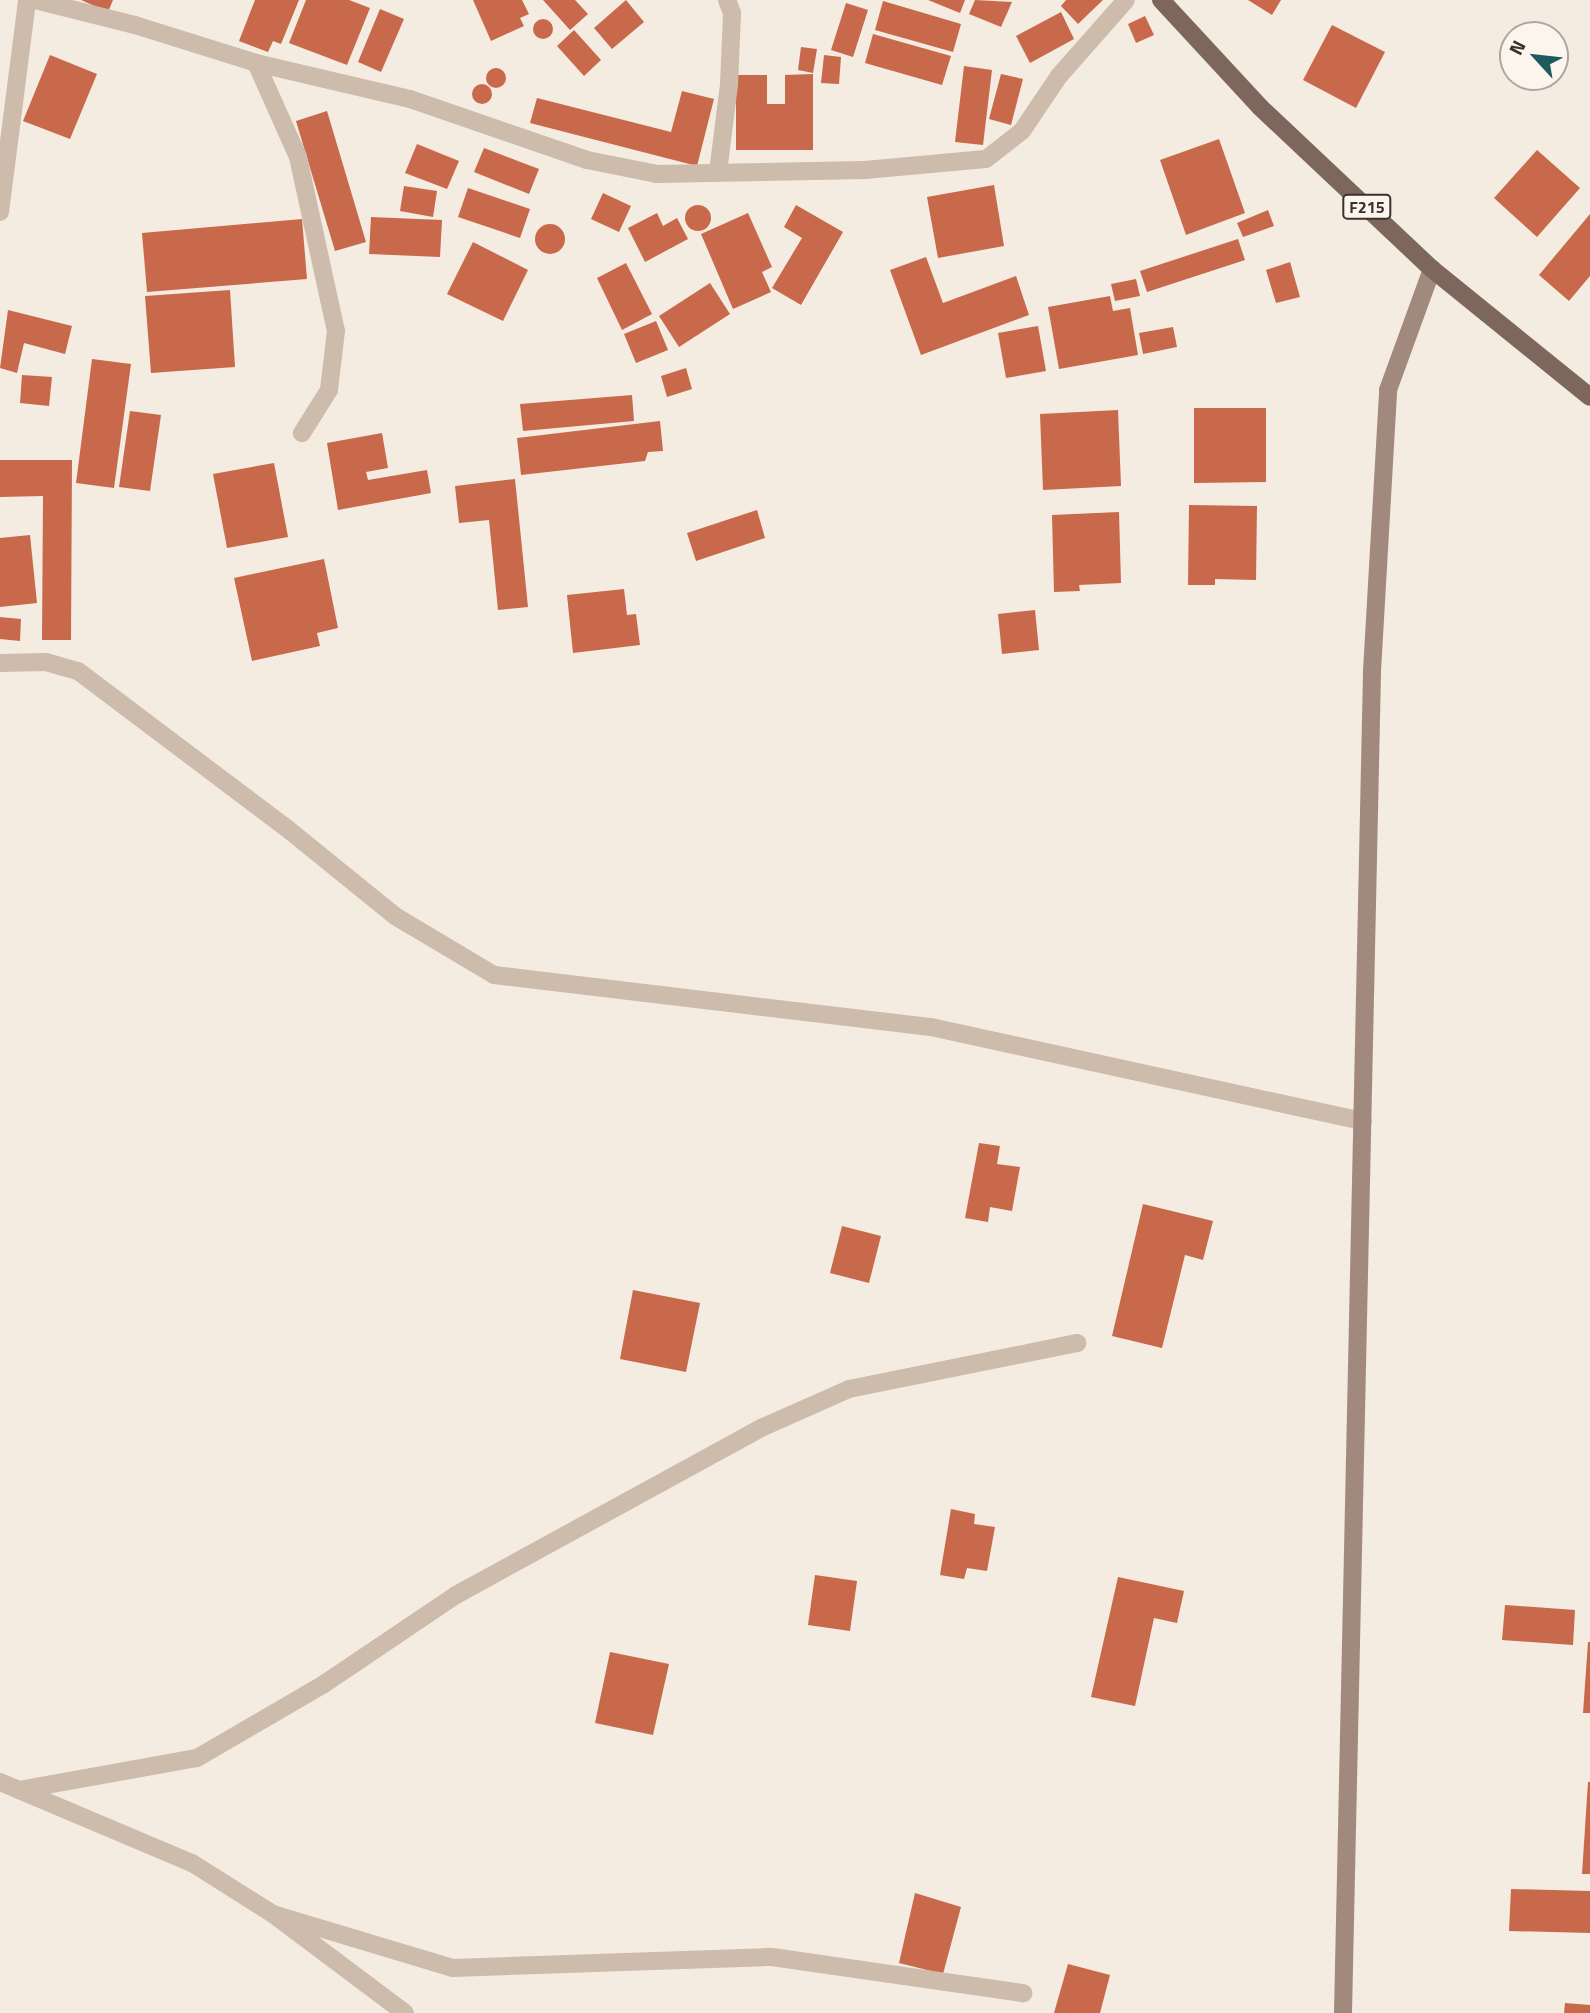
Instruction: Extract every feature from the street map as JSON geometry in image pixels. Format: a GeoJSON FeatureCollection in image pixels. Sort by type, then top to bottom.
{"type":"FeatureCollection","features":[{"type":"Feature","properties":{"kind":"main road","name":"F215"},"geometry":{"type":"LineString","coordinates":[[1161,0],[1260,107],[1432,269],[1590,397]]}},
{"type":"Feature","properties":{"kind":"street"},"geometry":{"type":"LineString","coordinates":[[0,212],[27,0]]}},
{"type":"Feature","properties":{"kind":"street"},"geometry":{"type":"LineString","coordinates":[[35,0],[135,24],[256,63],[410,99],[587,160],[657,174],[865,170],[986,159],[1022,131],[1059,76],[1126,0]]}},
{"type":"Feature","properties":{"kind":"street"},"geometry":{"type":"LineString","coordinates":[[718,172],[729,85],[732,13],[727,0]]}},
{"type":"Feature","properties":{"kind":"street"},"geometry":{"type":"LineString","coordinates":[[256,63],[298,157],[336,331],[329,390],[302,433]]}},
{"type":"Feature","properties":{"kind":"street"},"geometry":{"type":"LineString","coordinates":[[1343,2013],[1372,671],[1388,390],[1432,269]]}},
{"type":"Feature","properties":{"kind":"street"},"geometry":{"type":"LineString","coordinates":[[0,663],[46,662],[78,671],[284,826],[394,916],[494,975],[931,1027],[1363,1121]]}},
{"type":"Feature","properties":{"kind":"street"},"geometry":{"type":"LineString","coordinates":[[19,1790],[197,1758],[324,1684],[456,1595],[761,1429],[849,1389],[1077,1343]]}},
{"type":"Feature","properties":{"kind":"street"},"geometry":{"type":"LineString","coordinates":[[0,1782],[192,1863],[273,1914],[405,2013]]}},
{"type":"Feature","properties":{"kind":"street"},"geometry":{"type":"LineString","coordinates":[[273,1914],[453,1968],[772,1957],[1023,1993]]}},
{"type":"Feature","properties":{"kind":"building"},"geometry":{"type":"Polygon","coordinates":[[[81,0],[113,0],[108,12],[81,0]]]}},
{"type":"Feature","properties":{"kind":"building"},"geometry":{"type":"Polygon","coordinates":[[[255,0],[299,0],[281,44],[273,41],[268,52],[239,41],[255,0]]]}},
{"type":"Feature","properties":{"kind":"building"},"geometry":{"type":"Polygon","coordinates":[[[306,0],[349,0],[370,8],[347,65],[289,43],[306,0]]]}},
{"type":"Feature","properties":{"kind":"building"},"geometry":{"type":"Polygon","coordinates":[[[473,0],[522,0],[529,14],[520,18],[524,26],[491,41],[473,0]]]}},
{"type":"Feature","properties":{"kind":"building"},"geometry":{"type":"Polygon","coordinates":[[[543,0],[575,0],[588,14],[570,30],[543,0]]]}},
{"type":"Feature","properties":{"kind":"building"},"geometry":{"type":"Polygon","coordinates":[[[626,0],[644,22],[612,49],[594,28],[626,0]]]}},
{"type":"Feature","properties":{"kind":"building"},"geometry":{"type":"Polygon","coordinates":[[[928,0],[965,0],[960,13],[928,0]]]}},
{"type":"Feature","properties":{"kind":"building"},"geometry":{"type":"Polygon","coordinates":[[[975,0],[1012,2],[1001,27],[969,14],[975,0]]]}},
{"type":"Feature","properties":{"kind":"building"},"geometry":{"type":"Polygon","coordinates":[[[1066,0],[1103,0],[1078,24],[1061,6],[1066,0]]]}},
{"type":"Feature","properties":{"kind":"building"},"geometry":{"type":"Polygon","coordinates":[[[1248,0],[1281,0],[1272,15],[1248,0]]]}},
{"type":"Feature","properties":{"kind":"building"},"geometry":{"type":"Polygon","coordinates":[[[883,1],[961,24],[953,52],[875,30],[883,1]]]}},
{"type":"Feature","properties":{"kind":"building"},"geometry":{"type":"Polygon","coordinates":[[[846,3],[868,10],[853,57],[831,50],[846,3]]]}},
{"type":"Feature","properties":{"kind":"building"},"geometry":{"type":"Polygon","coordinates":[[[380,9],[404,19],[381,72],[358,62],[380,9]]]}},
{"type":"Feature","properties":{"kind":"building"},"geometry":{"type":"Polygon","coordinates":[[[1061,12],[1074,39],[1030,63],[1016,36],[1061,12]]]}},
{"type":"Feature","properties":{"kind":"building"},"geometry":{"type":"Polygon","coordinates":[[[1145,16],[1154,35],[1136,43],[1128,24],[1145,16]]]}},
{"type":"Feature","properties":{"kind":"building"},"geometry":{"type":"Polygon","coordinates":[[[543,19],[550,22],[553,29],[550,36],[543,39],[536,36],[533,29],[536,22],[543,19]]]}},
{"type":"Feature","properties":{"kind":"building"},"geometry":{"type":"Polygon","coordinates":[[[1332,25],[1385,52],[1356,108],[1303,80],[1332,25]]]}},
{"type":"Feature","properties":{"kind":"building"},"geometry":{"type":"Polygon","coordinates":[[[574,30],[601,60],[584,76],[557,46],[574,30]]]}},
{"type":"Feature","properties":{"kind":"building"},"geometry":{"type":"Polygon","coordinates":[[[873,34],[951,56],[942,85],[865,63],[873,34]]]}},
{"type":"Feature","properties":{"kind":"building"},"geometry":{"type":"Polygon","coordinates":[[[801,47],[817,49],[813,73],[798,70],[801,47]]]}},
{"type":"Feature","properties":{"kind":"building"},"geometry":{"type":"Polygon","coordinates":[[[50,55],[97,74],[70,139],[23,121],[50,55]]]}},
{"type":"Feature","properties":{"kind":"building"},"geometry":{"type":"Polygon","coordinates":[[[824,55],[841,57],[839,84],[821,83],[824,55]]]}},
{"type":"Feature","properties":{"kind":"building"},"geometry":{"type":"Polygon","coordinates":[[[964,66],[992,70],[983,145],[955,142],[964,66]]]}},
{"type":"Feature","properties":{"kind":"building"},"geometry":{"type":"Polygon","coordinates":[[[496,68],[503,71],[506,78],[503,85],[496,88],[489,85],[486,78],[489,71],[496,68]]]}},
{"type":"Feature","properties":{"kind":"building"},"geometry":{"type":"Polygon","coordinates":[[[813,74],[813,150],[736,150],[736,75],[767,75],[767,104],[785,104],[785,75],[813,74]]]}},
{"type":"Feature","properties":{"kind":"building"},"geometry":{"type":"Polygon","coordinates":[[[1001,74],[1023,79],[1011,125],[989,119],[1001,74]]]}},
{"type":"Feature","properties":{"kind":"building"},"geometry":{"type":"Polygon","coordinates":[[[482,84],[489,87],[492,94],[489,101],[482,104],[475,101],[472,94],[475,87],[482,84]]]}},
{"type":"Feature","properties":{"kind":"building"},"geometry":{"type":"Polygon","coordinates":[[[682,91],[714,99],[697,166],[530,123],[537,98],[671,132],[682,91]]]}},
{"type":"Feature","properties":{"kind":"building"},"geometry":{"type":"Polygon","coordinates":[[[327,111],[366,242],[335,251],[296,121],[327,111]]]}},
{"type":"Feature","properties":{"kind":"building"},"geometry":{"type":"Polygon","coordinates":[[[1219,139],[1245,213],[1186,235],[1160,160],[1219,139]]]}},
{"type":"Feature","properties":{"kind":"building"},"geometry":{"type":"Polygon","coordinates":[[[417,144],[459,161],[447,189],[405,173],[417,144]]]}},
{"type":"Feature","properties":{"kind":"building"},"geometry":{"type":"Polygon","coordinates":[[[484,148],[539,169],[529,194],[474,172],[484,148]]]}},
{"type":"Feature","properties":{"kind":"building"},"geometry":{"type":"Polygon","coordinates":[[[1537,150],[1580,188],[1537,237],[1494,198],[1537,150]]]}},
{"type":"Feature","properties":{"kind":"building"},"geometry":{"type":"Polygon","coordinates":[[[994,185],[1004,246],[938,258],[927,197],[994,185]]]}},
{"type":"Feature","properties":{"kind":"building"},"geometry":{"type":"Polygon","coordinates":[[[404,186],[437,191],[433,217],[400,211],[404,186]]]}},
{"type":"Feature","properties":{"kind":"building"},"geometry":{"type":"Polygon","coordinates":[[[468,188],[530,209],[520,238],[458,217],[468,188]]]}},
{"type":"Feature","properties":{"kind":"building"},"geometry":{"type":"Polygon","coordinates":[[[603,193],[631,206],[619,232],[591,219],[603,193]]]}},
{"type":"Feature","properties":{"kind":"building"},"geometry":{"type":"Polygon","coordinates":[[[698,205],[707,209],[711,218],[707,227],[698,231],[689,227],[685,218],[689,209],[698,205]]]}},
{"type":"Feature","properties":{"kind":"building"},"geometry":{"type":"Polygon","coordinates":[[[796,205],[843,232],[801,305],[772,288],[802,238],[784,227],[796,205]]]}},
{"type":"Feature","properties":{"kind":"building"},"geometry":{"type":"Polygon","coordinates":[[[1268,210],[1274,226],[1243,237],[1237,223],[1268,210]]]}},
{"type":"Feature","properties":{"kind":"building"},"geometry":{"type":"Polygon","coordinates":[[[657,213],[663,226],[677,218],[688,239],[645,262],[628,228],[657,213]]]}},
{"type":"Feature","properties":{"kind":"building"},"geometry":{"type":"Polygon","coordinates":[[[748,213],[772,267],[762,272],[771,292],[733,309],[701,234],[748,213]]]}},
{"type":"Feature","properties":{"kind":"building"},"geometry":{"type":"Polygon","coordinates":[[[1590,214],[1590,276],[1569,301],[1539,275],[1590,214]]]}},
{"type":"Feature","properties":{"kind":"building"},"geometry":{"type":"Polygon","coordinates":[[[371,217],[442,220],[440,257],[369,254],[371,217]]]}},
{"type":"Feature","properties":{"kind":"building"},"geometry":{"type":"Polygon","coordinates":[[[302,219],[307,279],[147,292],[142,233],[302,219]]]}},
{"type":"Feature","properties":{"kind":"building"},"geometry":{"type":"Polygon","coordinates":[[[550,224],[561,228],[565,239],[561,250],[550,254],[539,250],[535,239],[539,228],[550,224]]]}},
{"type":"Feature","properties":{"kind":"building"},"geometry":{"type":"Polygon","coordinates":[[[1238,239],[1245,260],[1147,292],[1140,271],[1238,239]]]}},
{"type":"Feature","properties":{"kind":"building"},"geometry":{"type":"Polygon","coordinates":[[[473,242],[528,270],[503,321],[447,294],[473,242]]]}},
{"type":"Feature","properties":{"kind":"building"},"geometry":{"type":"Polygon","coordinates":[[[926,257],[943,303],[1016,276],[1029,315],[921,355],[890,270],[926,257]]]}},
{"type":"Feature","properties":{"kind":"building"},"geometry":{"type":"Polygon","coordinates":[[[1290,262],[1300,297],[1276,303],[1266,270],[1290,262]]]}},
{"type":"Feature","properties":{"kind":"building"},"geometry":{"type":"Polygon","coordinates":[[[626,263],[652,314],[622,330],[597,278],[626,263]]]}},
{"type":"Feature","properties":{"kind":"building"},"geometry":{"type":"Polygon","coordinates":[[[1136,279],[1140,296],[1115,301],[1111,284],[1136,279]]]}},
{"type":"Feature","properties":{"kind":"building"},"geometry":{"type":"Polygon","coordinates":[[[710,283],[730,314],[679,347],[659,316],[710,283]]]}},
{"type":"Feature","properties":{"kind":"building"},"geometry":{"type":"Polygon","coordinates":[[[230,290],[235,367],[151,373],[145,296],[230,290]]]}},
{"type":"Feature","properties":{"kind":"building"},"geometry":{"type":"Polygon","coordinates":[[[1110,296],[1113,311],[1130,308],[1138,355],[1059,369],[1048,307],[1110,296]]]}},
{"type":"Feature","properties":{"kind":"building"},"geometry":{"type":"Polygon","coordinates":[[[8,310],[72,326],[65,354],[24,343],[17,373],[0,368],[8,310]]]}},
{"type":"Feature","properties":{"kind":"building"},"geometry":{"type":"Polygon","coordinates":[[[656,321],[668,350],[636,363],[624,334],[656,321]]]}},
{"type":"Feature","properties":{"kind":"building"},"geometry":{"type":"Polygon","coordinates":[[[1038,326],[1046,371],[1006,378],[998,333],[1038,326]]]}},
{"type":"Feature","properties":{"kind":"building"},"geometry":{"type":"Polygon","coordinates":[[[1173,327],[1177,347],[1143,354],[1139,333],[1173,327]]]}},
{"type":"Feature","properties":{"kind":"building"},"geometry":{"type":"Polygon","coordinates":[[[92,359],[131,364],[114,488],[76,483],[92,359]]]}},
{"type":"Feature","properties":{"kind":"building"},"geometry":{"type":"Polygon","coordinates":[[[686,368],[692,389],[667,397],[661,376],[686,368]]]}},
{"type":"Feature","properties":{"kind":"building"},"geometry":{"type":"Polygon","coordinates":[[[22,375],[52,377],[49,406],[20,403],[22,375]]]}},
{"type":"Feature","properties":{"kind":"building"},"geometry":{"type":"Polygon","coordinates":[[[632,395],[634,421],[523,431],[520,404],[632,395]]]}},
{"type":"Feature","properties":{"kind":"building"},"geometry":{"type":"Polygon","coordinates":[[[1194,408],[1266,408],[1266,482],[1194,483],[1194,408]]]}},
{"type":"Feature","properties":{"kind":"building"},"geometry":{"type":"Polygon","coordinates":[[[1118,410],[1121,486],[1043,490],[1040,414],[1118,410]]]}},
{"type":"Feature","properties":{"kind":"building"},"geometry":{"type":"Polygon","coordinates":[[[130,411],[161,415],[150,491],[119,487],[130,411]]]}},
{"type":"Feature","properties":{"kind":"building"},"geometry":{"type":"Polygon","coordinates":[[[660,421],[663,451],[648,452],[645,461],[521,475],[517,438],[660,421]]]}},
{"type":"Feature","properties":{"kind":"building"},"geometry":{"type":"Polygon","coordinates":[[[382,433],[388,468],[366,472],[368,480],[427,470],[431,493],[338,510],[327,443],[382,433]]]}},
{"type":"Feature","properties":{"kind":"building"},"geometry":{"type":"Polygon","coordinates":[[[0,460],[72,460],[71,640],[42,640],[43,496],[0,497],[0,460]]]}},
{"type":"Feature","properties":{"kind":"building"},"geometry":{"type":"Polygon","coordinates":[[[274,463],[288,537],[227,548],[213,474],[274,463]]]}},
{"type":"Feature","properties":{"kind":"building"},"geometry":{"type":"Polygon","coordinates":[[[515,479],[528,607],[498,610],[489,520],[459,523],[455,486],[515,479]]]}},
{"type":"Feature","properties":{"kind":"building"},"geometry":{"type":"Polygon","coordinates":[[[1189,505],[1257,506],[1256,580],[1215,579],[1215,585],[1188,585],[1189,505]]]}},
{"type":"Feature","properties":{"kind":"building"},"geometry":{"type":"Polygon","coordinates":[[[757,510],[765,538],[696,561],[687,533],[757,510]]]}},
{"type":"Feature","properties":{"kind":"building"},"geometry":{"type":"Polygon","coordinates":[[[1119,512],[1121,583],[1079,585],[1080,591],[1054,592],[1052,515],[1119,512]]]}},
{"type":"Feature","properties":{"kind":"building"},"geometry":{"type":"Polygon","coordinates":[[[30,535],[37,603],[0,607],[0,538],[30,535]]]}},
{"type":"Feature","properties":{"kind":"building"},"geometry":{"type":"Polygon","coordinates":[[[324,559],[338,628],[317,633],[320,646],[252,661],[234,578],[324,559]]]}},
{"type":"Feature","properties":{"kind":"building"},"geometry":{"type":"Polygon","coordinates":[[[624,589],[627,615],[636,614],[640,645],[573,653],[567,595],[624,589]]]}},
{"type":"Feature","properties":{"kind":"building"},"geometry":{"type":"Polygon","coordinates":[[[1035,610],[1039,650],[1002,654],[998,614],[1035,610]]]}},
{"type":"Feature","properties":{"kind":"building"},"geometry":{"type":"Polygon","coordinates":[[[0,617],[21,619],[20,641],[0,639],[0,617]]]}},
{"type":"Feature","properties":{"kind":"building"},"geometry":{"type":"Polygon","coordinates":[[[979,1143],[1000,1146],[997,1164],[1020,1167],[1012,1211],[990,1207],[988,1222],[965,1218],[979,1143]]]}},
{"type":"Feature","properties":{"kind":"building"},"geometry":{"type":"Polygon","coordinates":[[[1143,1204],[1213,1221],[1203,1260],[1185,1255],[1162,1348],[1112,1336],[1143,1204]]]}},
{"type":"Feature","properties":{"kind":"building"},"geometry":{"type":"Polygon","coordinates":[[[842,1226],[881,1236],[869,1283],[830,1273],[842,1226]]]}},
{"type":"Feature","properties":{"kind":"building"},"geometry":{"type":"Polygon","coordinates":[[[633,1290],[700,1303],[686,1372],[620,1359],[633,1290]]]}},
{"type":"Feature","properties":{"kind":"building"},"geometry":{"type":"Polygon","coordinates":[[[951,1509],[975,1514],[974,1524],[995,1527],[987,1571],[967,1568],[964,1579],[940,1575],[951,1509]]]}},
{"type":"Feature","properties":{"kind":"building"},"geometry":{"type":"Polygon","coordinates":[[[815,1575],[857,1581],[850,1631],[808,1625],[815,1575]]]}},
{"type":"Feature","properties":{"kind":"building"},"geometry":{"type":"Polygon","coordinates":[[[1118,1577],[1184,1591],[1177,1623],[1154,1618],[1135,1706],[1091,1697],[1118,1577]]]}},
{"type":"Feature","properties":{"kind":"building"},"geometry":{"type":"Polygon","coordinates":[[[1505,1605],[1575,1610],[1573,1645],[1502,1640],[1505,1605]]]}},
{"type":"Feature","properties":{"kind":"building"},"geometry":{"type":"Polygon","coordinates":[[[1588,1642],[1590,1713],[1583,1713],[1588,1642]]]}},
{"type":"Feature","properties":{"kind":"building"},"geometry":{"type":"Polygon","coordinates":[[[610,1652],[669,1664],[653,1735],[595,1723],[610,1652]]]}},
{"type":"Feature","properties":{"kind":"building"},"geometry":{"type":"Polygon","coordinates":[[[1588,1782],[1590,1874],[1582,1874],[1588,1782]]]}},
{"type":"Feature","properties":{"kind":"building"},"geometry":{"type":"Polygon","coordinates":[[[1511,1889],[1590,1891],[1590,1933],[1509,1931],[1511,1889]]]}},
{"type":"Feature","properties":{"kind":"building"},"geometry":{"type":"Polygon","coordinates":[[[915,1893],[961,1907],[943,1974],[899,1963],[915,1893]]]}},
{"type":"Feature","properties":{"kind":"building"},"geometry":{"type":"Polygon","coordinates":[[[1068,1964],[1110,1975],[1100,2013],[1054,2013],[1068,1964]]]}},
{"type":"Feature","properties":{"kind":"building"},"geometry":{"type":"Polygon","coordinates":[[[1565,2003],[1590,2005],[1590,2013],[1564,2013],[1565,2003]]]}}]}
